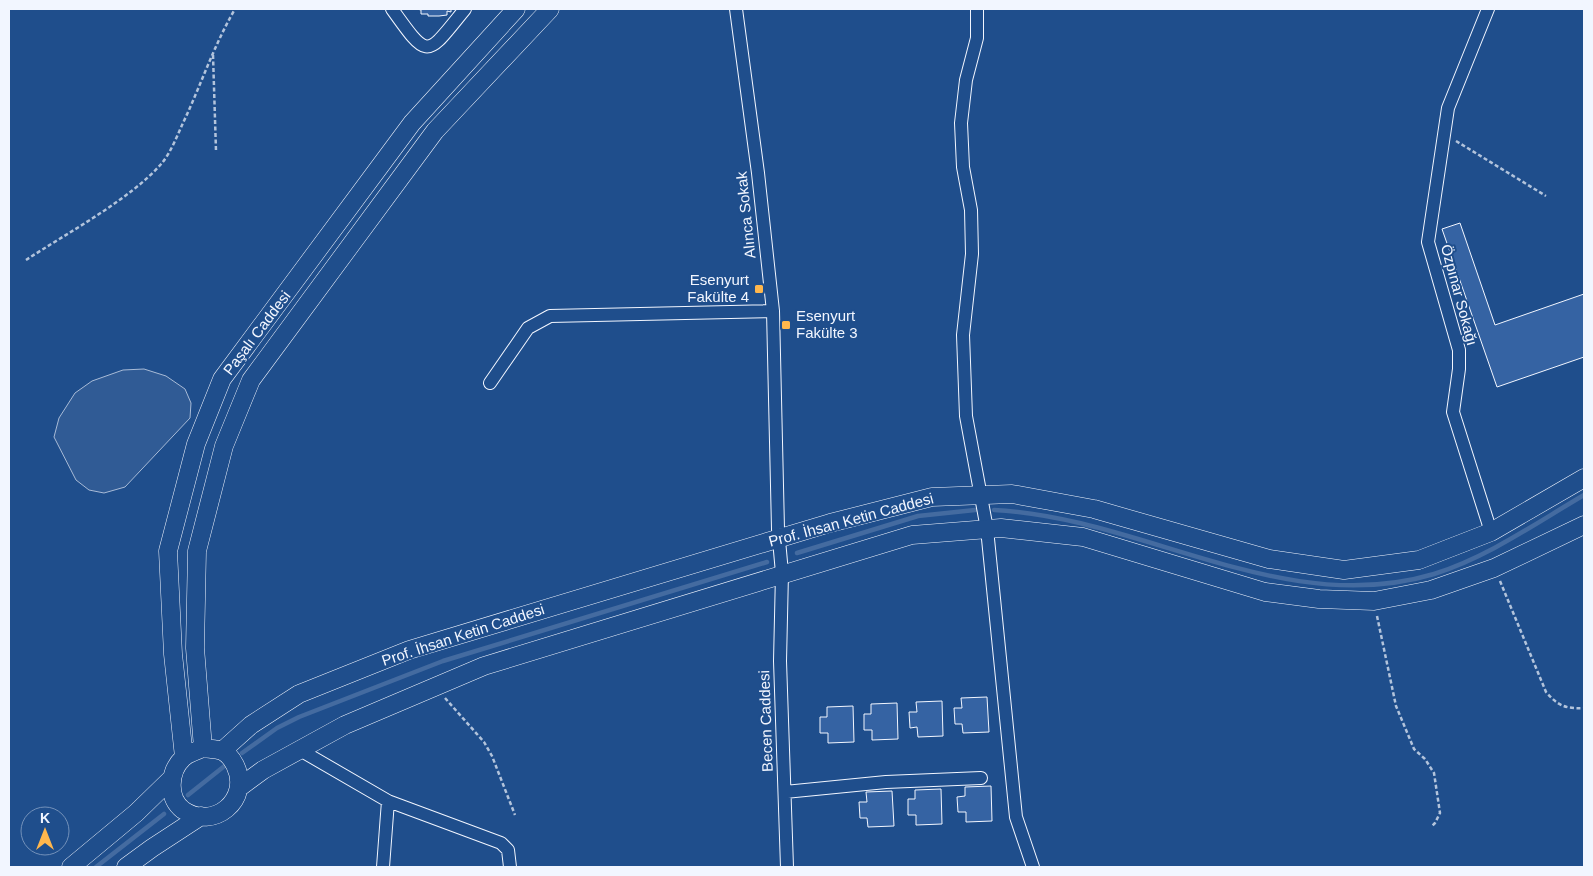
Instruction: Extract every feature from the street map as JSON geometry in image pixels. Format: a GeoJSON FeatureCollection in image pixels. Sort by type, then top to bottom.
{"type":"FeatureCollection","features":[{"type":"Feature","properties":{"kind":"street"},"geometry":{"type":"LineString","coordinates":[[392,9],[416,42],[428,47],[437,44],[464,9]]}},
{"type":"Feature","properties":{"kind":"street","name":"Paşalı Caddesi"},"geometry":{"type":"LineString","coordinates":[[184,757],[173,654],[168,551],[196,444],[222,379],[412,123],[516,9]]}},
{"type":"Feature","properties":{"kind":"street","name":"Paşalı Caddesi"},"geometry":{"type":"LineString","coordinates":[[203,748],[195,648],[197,552],[224,446],[251,380],[435,131],[550,9]]}},
{"type":"Feature","properties":{"kind":"street","name":"Alınca Sokak"},"geometry":{"type":"LineString","coordinates":[[736,9],[758,173],[773,311],[778,538]]}},
{"type":"Feature","properties":{"kind":"street"},"geometry":{"type":"LineString","coordinates":[[977,9],[977,38],[966,80],[960,123],[972,254],[963,335],[966,416],[987,529],[1016,817],[1033,867]]}},
{"type":"Feature","properties":{"kind":"street","name":"Özpınar Sokağı"},"geometry":{"type":"LineString","coordinates":[[1488,9],[1448,108],[1428,242],[1459,350],[1459,370],[1453,412],[1491,532]]}},
{"type":"Feature","properties":{"kind":"street"},"geometry":{"type":"LineString","coordinates":[[490,383],[528,328],[550,316],[773,311]]}},
{"type":"Feature","properties":{"kind":"street","name":"Prof. İhsan Ketin Caddesi"},"geometry":{"type":"LineString","coordinates":[[222,751],[250,725],[299,694],[409,650],[778,538],[932,497],[1012,494],[1094,509],[1269,559],[1344,570],[1420,560],[1491,532],[1584,478]]}},
{"type":"Feature","properties":{"kind":"street","name":"Prof. İhsan Ketin Caddesi"},"geometry":{"type":"LineString","coordinates":[[240,787],[263,770],[345,725],[484,666],[912,535],[1001,528],[1083,537],[1265,592],[1318,599],[1374,601],[1431,590],[1494,568],[1584,525]]}},
{"type":"Feature","properties":{"kind":"street","name":"Becen Caddesi"},"geometry":{"type":"LineString","coordinates":[[778,538],[782,574],[780,660],[787,867]]}},
{"type":"Feature","properties":{"kind":"street"},"geometry":{"type":"LineString","coordinates":[[71,867],[136,813],[172,778],[184,757],[203,748],[222,751],[231,757],[239,774],[240,787],[236,800],[226,809],[213,816],[190,815],[178,806],[172,796],[172,778]]}},
{"type":"Feature","properties":{"kind":"street"},"geometry":{"type":"LineString","coordinates":[[300,750],[388,800],[500,843],[508,850],[510,867]]}},
{"type":"Feature","properties":{"kind":"street"},"geometry":{"type":"LineString","coordinates":[[784,792],[886,782],[981,778]]}},
{"type":"Feature","properties":{"kind":"street"},"geometry":{"type":"LineString","coordinates":[[383,867],[388,800]]}},
{"type":"Feature","properties":{"kind":"street"},"geometry":{"type":"LineString","coordinates":[[126,867],[201,816]]}},
{"type":"Feature","properties":{"kind":"path"},"geometry":{"type":"LineString","coordinates":[[26,260],[126,194],[163,162],[196,96],[213,53],[235,9]]}},
{"type":"Feature","properties":{"kind":"path"},"geometry":{"type":"LineString","coordinates":[[213,53],[216,151]]}},
{"type":"Feature","properties":{"kind":"path"},"geometry":{"type":"LineString","coordinates":[[1443,134],[1546,196]]}},
{"type":"Feature","properties":{"kind":"path"},"geometry":{"type":"LineString","coordinates":[[1494,568],[1546,692],[1559,706],[1584,708]]}},
{"type":"Feature","properties":{"kind":"path"},"geometry":{"type":"LineString","coordinates":[[1374,601],[1396,706],[1414,749],[1425,759],[1434,773],[1440,813],[1435,824],[1431,827]]}},
{"type":"Feature","properties":{"kind":"path"},"geometry":{"type":"LineString","coordinates":[[435,687],[484,742],[492,756],[515,815]]}},
{"type":"Feature","properties":{"kind":"shaded area"},"geometry":{"type":"Polygon","coordinates":[[[144,369],[166,376],[185,389],[191,403],[190,418],[125,487],[104,493],[89,490],[76,480],[54,437],[59,418],[75,393],[92,381],[123,370],[144,369]]]}},
{"type":"Feature","properties":{"kind":"building"},"geometry":{"type":"Polygon","coordinates":[[[417,9],[451,9],[451,12],[447,11],[447,15],[428,16],[428,14],[421,14],[421,10],[417,9]]]}},
{"type":"Feature","properties":{"kind":"building"},"geometry":{"type":"Polygon","coordinates":[[[1460,223],[1495,325],[1584,294],[1584,357],[1497,387],[1442,229],[1460,223]]]}},
{"type":"Feature","properties":{"kind":"building"},"geometry":{"type":"Polygon","coordinates":[[[987,697],[989,732],[963,733],[962,724],[955,724],[954,708],[962,708],[961,698],[987,697]]]}},
{"type":"Feature","properties":{"kind":"building"},"geometry":{"type":"Polygon","coordinates":[[[942,701],[943,736],[918,737],[917,727],[910,728],[909,712],[917,712],[916,702],[942,701]]]}},
{"type":"Feature","properties":{"kind":"building"},"geometry":{"type":"Polygon","coordinates":[[[897,703],[898,739],[872,740],[872,730],[864,730],[864,714],[871,714],[871,704],[897,703]]]}},
{"type":"Feature","properties":{"kind":"building"},"geometry":{"type":"Polygon","coordinates":[[[853,706],[854,742],[828,743],[828,733],[820,733],[820,717],[827,717],[827,707],[853,706]]]}},
{"type":"Feature","properties":{"kind":"building"},"geometry":{"type":"Polygon","coordinates":[[[991,786],[992,821],[966,822],[966,812],[958,812],[957,797],[965,796],[965,787],[991,786]]]}},
{"type":"Feature","properties":{"kind":"building"},"geometry":{"type":"Polygon","coordinates":[[[941,789],[942,824],[916,825],[916,815],[908,815],[908,799],[915,799],[915,790],[941,789]]]}},
{"type":"Feature","properties":{"kind":"building"},"geometry":{"type":"Polygon","coordinates":[[[892,791],[894,826],[868,827],[867,818],[860,818],[859,802],[867,802],[866,792],[892,791]]]}},
{"type":"Feature","properties":{"kind":"waterway"},"geometry":{"type":"LineString","coordinates":[[994,510],[1049,517],[1104,529],[1213,562],[1268,575],[1323,584],[1378,584],[1434,574],[1454,567],[1493,549],[1584,495]]}},
{"type":"Feature","properties":{"kind":"waterway"},"geometry":{"type":"LineString","coordinates":[[797,553],[918,516],[975,510]]}},
{"type":"Feature","properties":{"kind":"waterway"},"geometry":{"type":"LineString","coordinates":[[242,753],[277,728],[299,717],[443,661],[767,562]]}},
{"type":"Feature","properties":{"kind":"waterway"},"geometry":{"type":"LineString","coordinates":[[188,795],[227,764]]}},
{"type":"Feature","properties":{"kind":"waterway"},"geometry":{"type":"LineString","coordinates":[[96,867],[164,814]]}},
{"type":"Feature","properties":{"kind":"place","name":"Esenyurt Fakülte 4"},"geometry":{"type":"Point","coordinates":[759,289]}},
{"type":"Feature","properties":{"kind":"place","name":"Esenyurt Fakülte 3"},"geometry":{"type":"Point","coordinates":[786,325]}}]}
